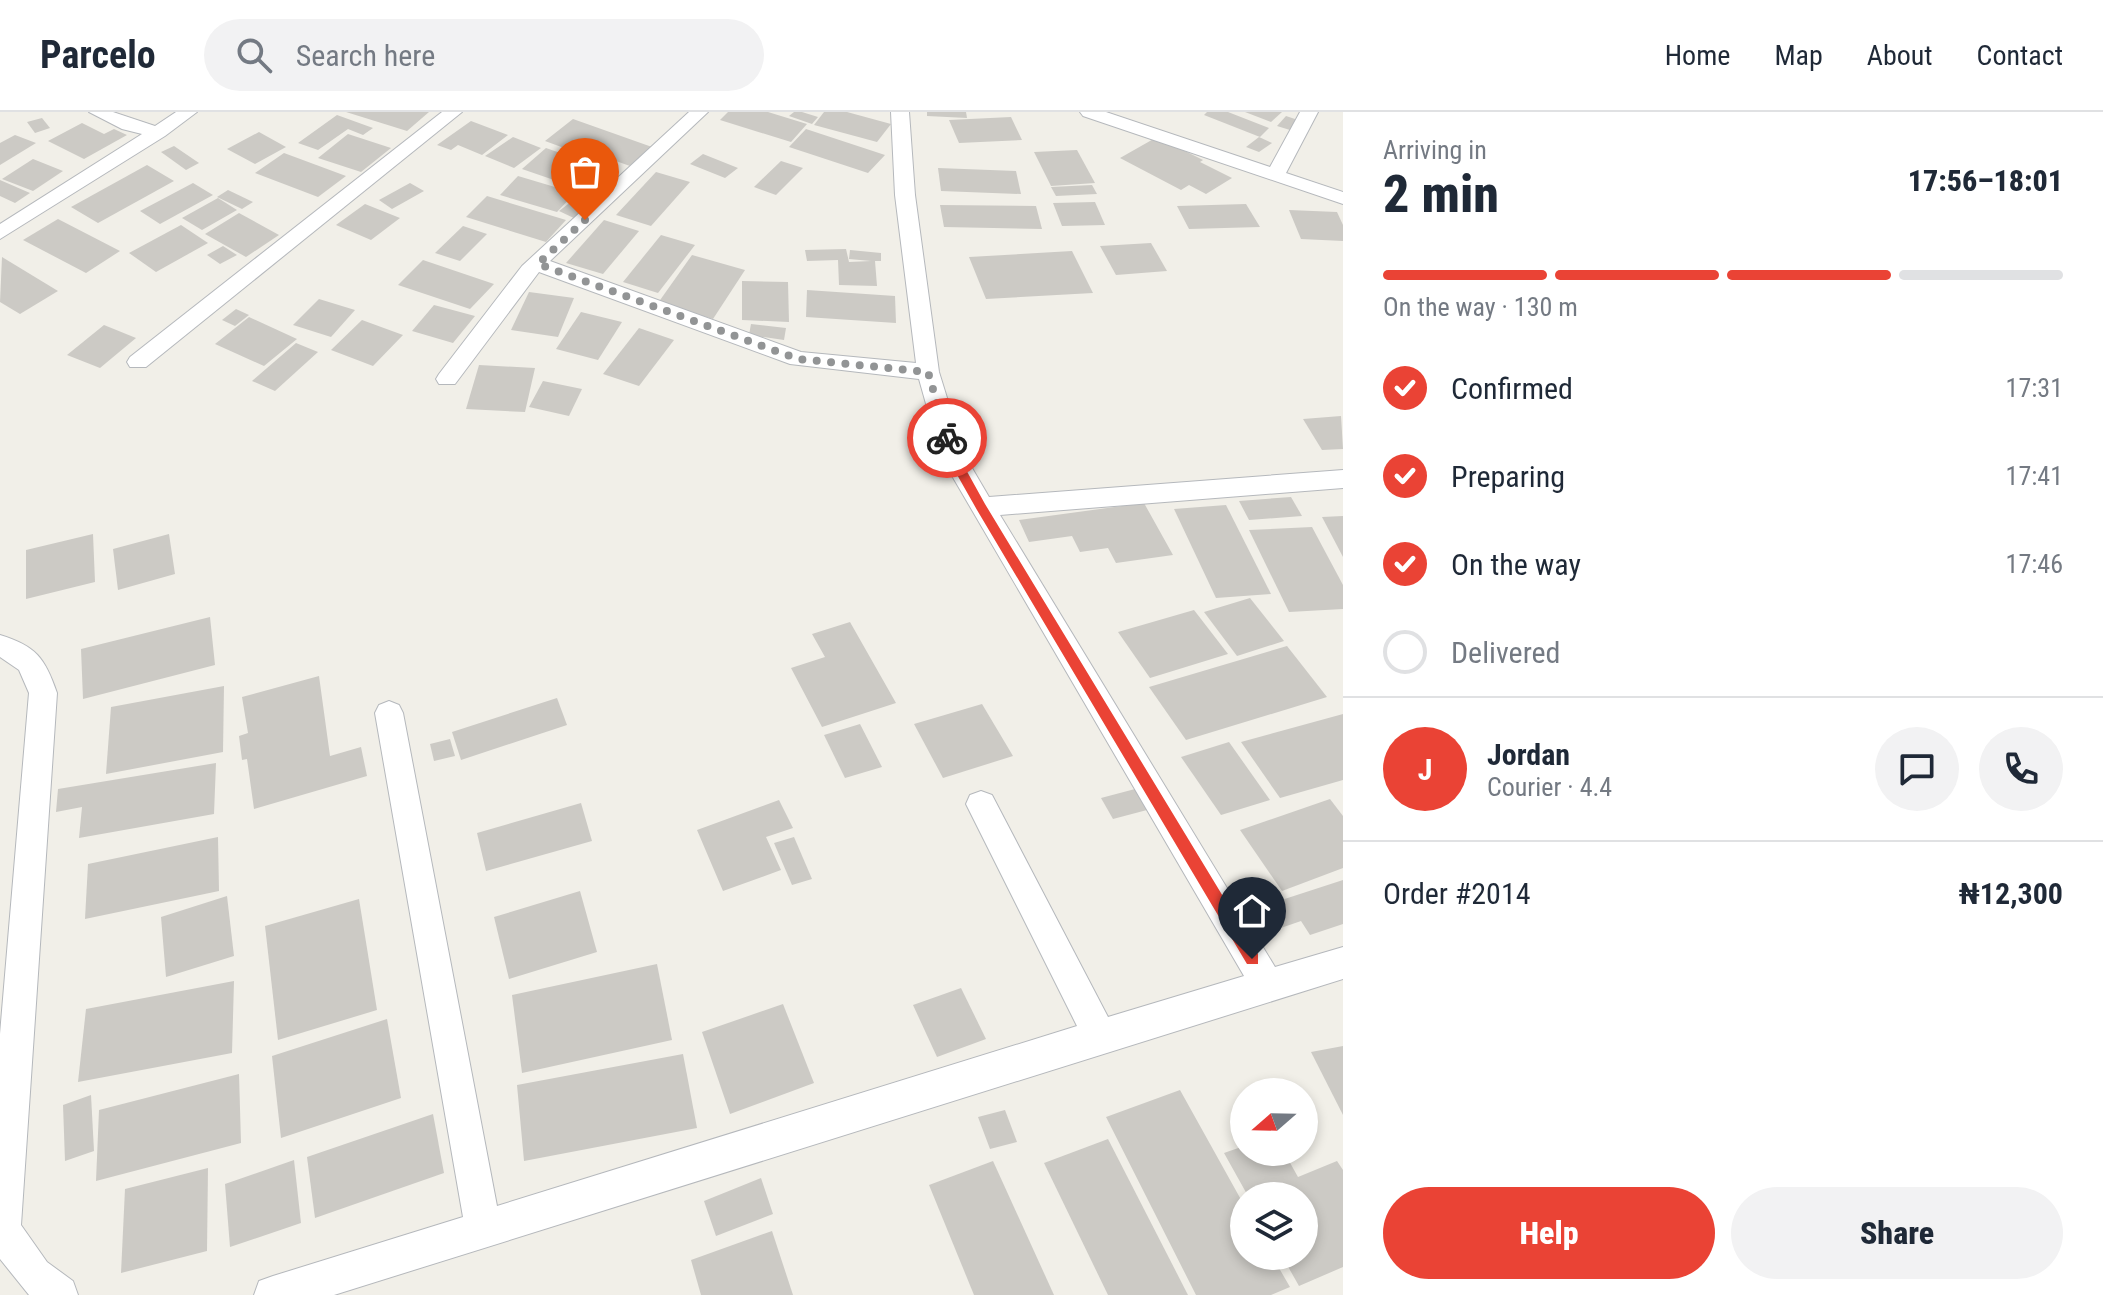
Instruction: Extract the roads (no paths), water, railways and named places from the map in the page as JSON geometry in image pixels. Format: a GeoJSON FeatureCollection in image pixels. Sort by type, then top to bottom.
{"type":"FeatureCollection","features":[{"type":"Feature","properties":{"kind":"street"},"geometry":{"type":"LineString","coordinates":[[98,112],[128,125],[159,132]]}},
{"type":"Feature","properties":{"kind":"street"},"geometry":{"type":"LineString","coordinates":[[0,233],[188,112]]}},
{"type":"Feature","properties":{"kind":"street"},"geometry":{"type":"LineString","coordinates":[[138,362],[453,112]]}},
{"type":"Feature","properties":{"kind":"street"},"geometry":{"type":"LineString","coordinates":[[447,379],[529,270],[699,112]]}},
{"type":"Feature","properties":{"kind":"street"},"geometry":{"type":"LineString","coordinates":[[900,112],[905,195],[928,372],[953,457],[1268,986]]}},
{"type":"Feature","properties":{"kind":"street"},"geometry":{"type":"LineString","coordinates":[[1089,112],[1343,198]]}},
{"type":"Feature","properties":{"kind":"street"},"geometry":{"type":"LineString","coordinates":[[1276,174],[1309,112]]}},
{"type":"Feature","properties":{"kind":"street"},"geometry":{"type":"LineString","coordinates":[[538,264],[798,359],[928,372]]}},
{"type":"Feature","properties":{"kind":"street"},"geometry":{"type":"LineString","coordinates":[[981,507],[1343,479]]}},
{"type":"Feature","properties":{"kind":"street"},"geometry":{"type":"LineString","coordinates":[[0,646],[19,651],[36,670],[43,693],[1,1228],[34,1275],[59,1295]]}},
{"type":"Feature","properties":{"kind":"street"},"geometry":{"type":"LineString","coordinates":[[389,713],[483,1228]]}},
{"type":"Feature","properties":{"kind":"street"},"geometry":{"type":"LineString","coordinates":[[981,804],[1100,1036]]}},
{"type":"Feature","properties":{"kind":"street"},"geometry":{"type":"LineString","coordinates":[[273,1295],[1343,963]]}}]}
